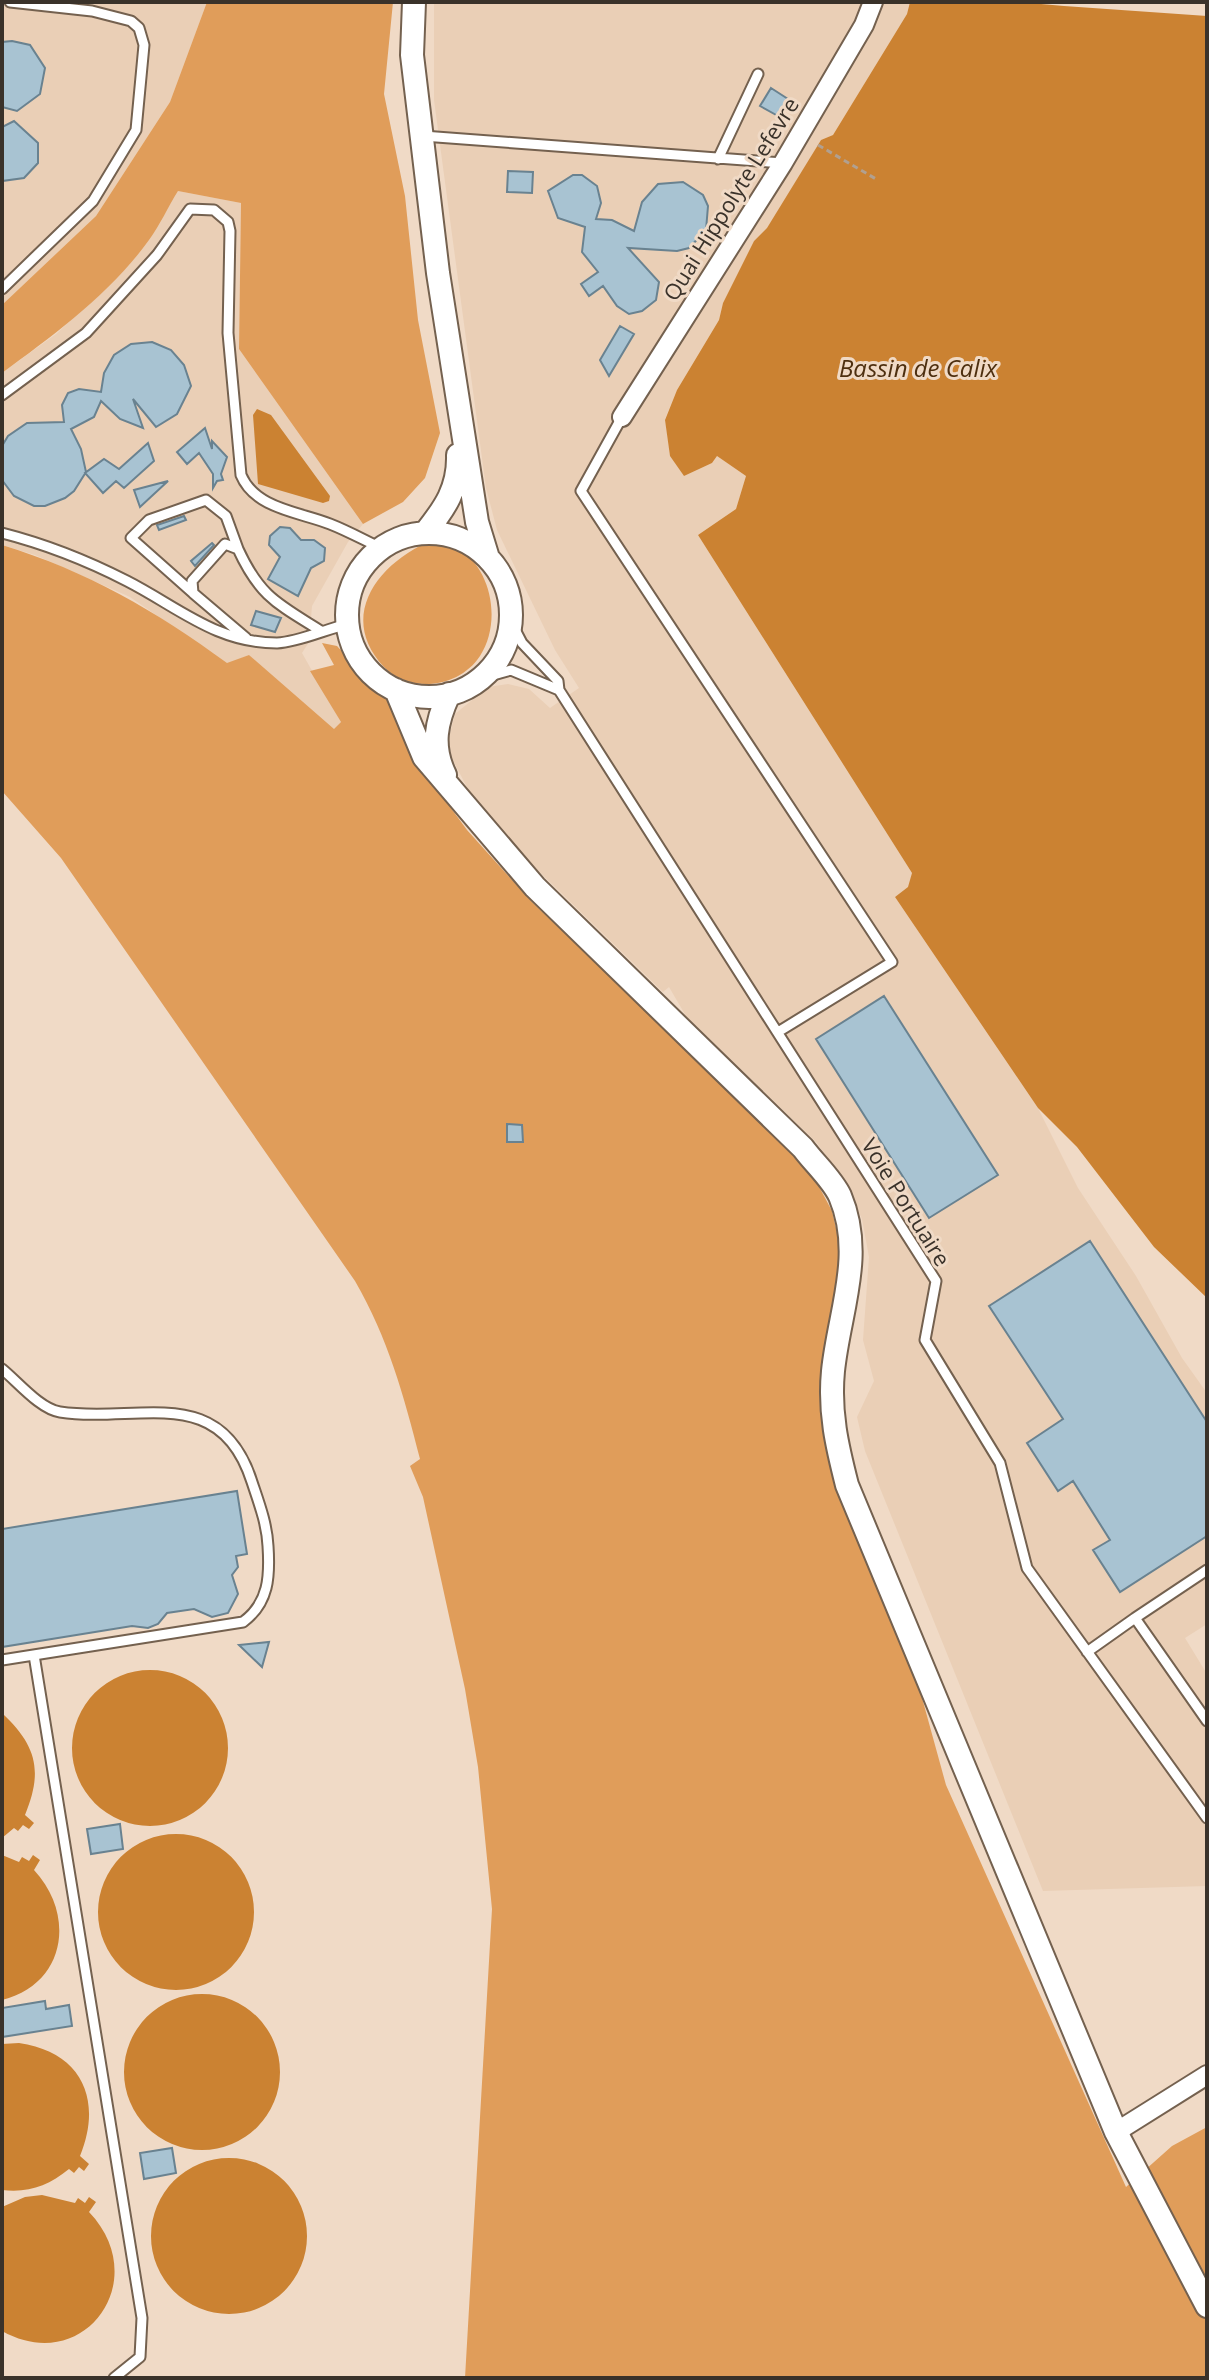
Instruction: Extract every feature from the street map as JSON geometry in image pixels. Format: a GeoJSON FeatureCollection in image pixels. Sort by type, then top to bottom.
{"type":"FeatureCollection","features":[{"type":"Feature","properties":{"kind":"street"},"geometry":{"type":"LineString","coordinates":[[414,2],[412,55],[454,382],[477,522],[488,558],[506,586],[510,620],[506,642],[495,662],[479,679],[449,694],[431,697],[396,690],[382,683],[361,661],[348,624],[352,585],[360,571],[381,548],[395,540],[425,533],[459,539],[488,558]]}},
{"type":"Feature","properties":{"kind":"street","name":"Quai Hippolyte Lefevre"},"geometry":{"type":"LineString","coordinates":[[622,417],[783,163],[849,51],[873,2]]}},
{"type":"Feature","properties":{"kind":"street"},"geometry":{"type":"LineString","coordinates":[[425,533],[453,494],[458,474],[454,382]]}},
{"type":"Feature","properties":{"kind":"street"},"geometry":{"type":"LineString","coordinates":[[396,690],[424,757],[535,887],[803,1148],[839,1195],[852,1245],[851,1272],[833,1369],[831,1423],[847,1485],[1116,2132],[1207,2306]]}},
{"type":"Feature","properties":{"kind":"street"},"geometry":{"type":"LineString","coordinates":[[449,694],[439,716],[436,757],[452,791]]}},
{"type":"Feature","properties":{"kind":"street"},"geometry":{"type":"LineString","coordinates":[[1116,2132],[1207,2075]]}},
{"type":"Feature","properties":{"kind":"lane"},"geometry":{"type":"LineString","coordinates":[[2,289],[93,201],[136,130],[144,45],[139,28],[131,21],[92,11],[10,2]]}},
{"type":"Feature","properties":{"kind":"lane"},"geometry":{"type":"LineString","coordinates":[[718,159],[758,74]]}},
{"type":"Feature","properties":{"kind":"lane"},"geometry":{"type":"LineString","coordinates":[[421,136],[783,163]]}},
{"type":"Feature","properties":{"kind":"lane"},"geometry":{"type":"LineString","coordinates":[[2,395],[86,333],[157,255],[190,209],[214,210],[228,222],[230,231],[228,333],[241,475],[245,485],[268,503],[327,523],[381,548]]}},
{"type":"Feature","properties":{"kind":"lane"},"geometry":{"type":"LineString","coordinates":[[622,417],[581,491],[892,962],[778,1032]]}},
{"type":"Feature","properties":{"kind":"lane"},"geometry":{"type":"LineString","coordinates":[[248,640],[131,538],[149,520],[206,500],[226,516],[250,575],[266,596],[321,631]]}},
{"type":"Feature","properties":{"kind":"lane"},"geometry":{"type":"LineString","coordinates":[[2,533],[67,555],[127,581],[201,626],[248,640],[280,643],[348,624]]}},
{"type":"Feature","properties":{"kind":"lane"},"geometry":{"type":"LineString","coordinates":[[193,593],[192,581],[225,544],[238,549]]}},
{"type":"Feature","properties":{"kind":"lane","name":"Voie Portuaire"},"geometry":{"type":"LineString","coordinates":[[510,620],[522,643],[558,681],[562,694],[936,1281],[925,1340],[1000,1463],[1027,1568],[1207,1818]]}},
{"type":"Feature","properties":{"kind":"lane"},"geometry":{"type":"LineString","coordinates":[[479,679],[511,670],[562,694]]}},
{"type":"Feature","properties":{"kind":"lane"},"geometry":{"type":"LineString","coordinates":[[2,1369],[57,1412],[171,1412],[199,1417],[221,1429],[247,1467],[268,1532],[269,1566],[264,1600],[256,1613],[243,1622],[2,1660]]}},
{"type":"Feature","properties":{"kind":"lane"},"geometry":{"type":"LineString","coordinates":[[1087,1652],[1207,1570]]}},
{"type":"Feature","properties":{"kind":"lane"},"geometry":{"type":"LineString","coordinates":[[1135,1618],[1207,1721]]}},
{"type":"Feature","properties":{"kind":"lane"},"geometry":{"type":"LineString","coordinates":[[34,1655],[142,2318],[140,2357],[114,2378]]}},
{"type":"Feature","properties":{"kind":"path"},"geometry":{"type":"LineString","coordinates":[[818,145],[876,179]]}},
{"type":"Feature","properties":{"kind":"shaded area"},"geometry":{"type":"Polygon","coordinates":[[[2,2],[207,2],[170,102],[96,216],[2,305],[2,2]]]}},
{"type":"Feature","properties":{"kind":"shaded area"},"geometry":{"type":"Polygon","coordinates":[[[207,2],[393,2],[384,94],[405,196],[418,320],[440,433],[425,478],[403,502],[363,524],[239,349],[241,203],[178,191],[149,240],[117,278],[61,328],[2,373],[2,305],[96,216],[170,102],[207,2]]]}},
{"type":"Feature","properties":{"kind":"shaded area"},"geometry":{"type":"Polygon","coordinates":[[[434,2],[910,2],[907,14],[833,135],[821,140],[768,228],[754,241],[723,303],[719,320],[677,390],[665,419],[670,455],[684,476],[712,463],[717,456],[746,476],[736,509],[698,535],[912,873],[909,887],[895,897],[1038,1108],[1078,1188],[1136,1276],[1182,1358],[1207,1393],[1207,1624],[1185,1638],[1207,1674],[1207,1886],[1043,1891],[865,1451],[857,1417],[874,1381],[863,1340],[869,1257],[862,1219],[846,1184],[817,1143],[686,1016],[669,987],[663,992],[518,851],[468,789],[450,755],[448,741],[455,714],[488,687],[508,684],[529,689],[550,708],[579,688],[555,650],[497,530],[486,488],[434,100],[434,2]]]}},
{"type":"Feature","properties":{"kind":"shaded area"},"geometry":{"type":"Polygon","coordinates":[[[178,191],[241,203],[239,349],[363,524],[348,542],[312,606],[309,642],[302,653],[341,722],[334,730],[249,655],[227,664],[130,597],[35,555],[2,545],[2,373],[56,334],[105,288],[148,241],[178,191]]]}},
{"type":"Feature","properties":{"kind":"shaded area"},"geometry":{"type":"Polygon","coordinates":[[[426,543],[453,546],[468,556],[485,581],[492,612],[487,642],[480,656],[460,675],[434,684],[420,684],[395,676],[371,649],[364,630],[364,612],[369,595],[379,579],[392,565],[426,543]]]}},
{"type":"Feature","properties":{"kind":"shaded area"},"geometry":{"type":"Polygon","coordinates":[[[2,545],[63,567],[120,594],[227,663],[249,655],[334,729],[341,722],[310,671],[334,665],[322,643],[337,646],[391,704],[431,781],[467,830],[532,902],[792,1151],[816,1181],[832,1211],[843,1258],[840,1296],[822,1365],[825,1435],[916,1676],[946,1785],[1126,2187],[1172,2146],[1207,2127],[1207,2378],[465,2378],[492,1909],[478,1767],[465,1689],[423,1497],[410,1466],[420,1459],[386,1346],[355,1281],[61,858],[2,791],[2,545]]]}},
{"type":"Feature","properties":{"kind":"water","name":"Bassin de Calix"},"geometry":{"type":"Polygon","coordinates":[[[910,2],[1207,2],[1207,1298],[1154,1247],[1077,1147],[1038,1108],[895,897],[908,887],[912,873],[698,535],[736,509],[746,476],[717,456],[712,463],[684,476],[670,456],[665,420],[677,390],[719,320],[723,303],[754,241],[767,228],[821,140],[833,135],[907,14],[910,2]]]}},
{"type":"Feature","properties":{"kind":"water"},"geometry":{"type":"Polygon","coordinates":[[[257,409],[271,415],[330,496],[329,501],[323,503],[258,484],[253,415],[257,409]]]}},
{"type":"Feature","properties":{"kind":"water"},"geometry":{"type":"Polygon","coordinates":[[[150,1670],[180,1676],[205,1693],[222,1718],[228,1748],[222,1778],[205,1803],[180,1820],[150,1826],[120,1820],[95,1803],[78,1778],[72,1748],[78,1718],[95,1693],[120,1676],[150,1670]]]}},
{"type":"Feature","properties":{"kind":"water"},"geometry":{"type":"Polygon","coordinates":[[[2,1713],[23,1737],[35,1772],[25,1815],[34,1823],[29,1829],[23,1825],[18,1831],[14,1828],[2,1838],[2,1713]]]}},
{"type":"Feature","properties":{"kind":"water"},"geometry":{"type":"Polygon","coordinates":[[[176,1834],[206,1840],[231,1857],[248,1882],[254,1912],[248,1942],[231,1967],[206,1984],[176,1990],[146,1984],[121,1967],[104,1942],[98,1912],[104,1882],[121,1857],[146,1840],[176,1834]]]}},
{"type":"Feature","properties":{"kind":"water"},"geometry":{"type":"Polygon","coordinates":[[[2,1855],[19,1862],[22,1857],[29,1861],[33,1855],[40,1860],[34,1870],[56,1907],[59,1927],[58,1946],[51,1964],[40,1979],[23,1992],[2,2000],[2,1855]]]}},
{"type":"Feature","properties":{"kind":"water"},"geometry":{"type":"Polygon","coordinates":[[[202,1994],[232,2000],[257,2017],[274,2042],[280,2072],[274,2102],[257,2127],[232,2144],[202,2150],[172,2144],[147,2127],[130,2102],[124,2072],[130,2042],[147,2017],[172,2000],[202,1994]]]}},
{"type":"Feature","properties":{"kind":"water"},"geometry":{"type":"Polygon","coordinates":[[[19,2043],[41,2048],[58,2057],[72,2068],[82,2082],[89,2116],[80,2156],[89,2164],[84,2171],[79,2167],[74,2173],[69,2169],[38,2187],[2,2190],[2,2044],[19,2043]]]}},
{"type":"Feature","properties":{"kind":"water"},"geometry":{"type":"Polygon","coordinates":[[[229,2158],[259,2164],[284,2181],[301,2206],[307,2236],[301,2266],[284,2291],[259,2308],[229,2314],[199,2308],[174,2291],[157,2266],[151,2236],[157,2206],[174,2181],[199,2164],[229,2158]]]}},
{"type":"Feature","properties":{"kind":"water"},"geometry":{"type":"Polygon","coordinates":[[[42,2195],[75,2203],[78,2198],[85,2203],[89,2197],[96,2202],[89,2212],[107,2239],[114,2266],[112,2292],[101,2314],[83,2331],[59,2341],[32,2342],[2,2331],[2,2207],[25,2197],[42,2195]]]}},
{"type":"Feature","properties":{"kind":"pier"},"geometry":{"type":"Polygon","coordinates":[[[1018,2],[1207,2],[1207,16],[1064,6],[1018,2]]]}},
{"type":"Feature","properties":{"kind":"building"},"geometry":{"type":"Polygon","coordinates":[[[2,42],[30,45],[45,68],[40,94],[17,111],[2,107],[2,42]]]}},
{"type":"Feature","properties":{"kind":"building"},"geometry":{"type":"Polygon","coordinates":[[[771,88],[788,99],[778,116],[760,106],[771,88]]]}},
{"type":"Feature","properties":{"kind":"building"},"geometry":{"type":"Polygon","coordinates":[[[14,121],[38,143],[38,163],[24,178],[2,181],[2,127],[14,121]]]}},
{"type":"Feature","properties":{"kind":"building"},"geometry":{"type":"Polygon","coordinates":[[[508,171],[533,172],[532,193],[507,192],[508,171]]]}},
{"type":"Feature","properties":{"kind":"building"},"geometry":{"type":"Polygon","coordinates":[[[573,175],[582,175],[597,186],[601,203],[596,219],[612,220],[634,231],[642,202],[658,184],[683,182],[703,195],[708,206],[706,230],[689,248],[677,251],[628,248],[659,282],[656,300],[642,311],[629,314],[617,306],[603,286],[589,296],[581,284],[598,272],[582,252],[585,227],[558,218],[548,191],[573,175]]]}},
{"type":"Feature","properties":{"kind":"building"},"geometry":{"type":"Polygon","coordinates":[[[620,326],[634,334],[609,376],[600,360],[620,326]]]}},
{"type":"Feature","properties":{"kind":"building"},"geometry":{"type":"Polygon","coordinates":[[[152,342],[171,350],[184,365],[191,386],[177,414],[156,427],[133,399],[143,428],[120,419],[101,401],[94,417],[71,429],[81,449],[86,472],[74,491],[45,506],[34,506],[14,496],[2,480],[2,446],[8,436],[27,423],[64,422],[62,405],[68,393],[79,389],[101,392],[104,373],[114,355],[131,344],[152,342]]]}},
{"type":"Feature","properties":{"kind":"building"},"geometry":{"type":"Polygon","coordinates":[[[205,428],[212,449],[212,441],[227,457],[221,474],[223,480],[217,481],[213,488],[213,474],[199,453],[187,464],[177,452],[205,428]]]}},
{"type":"Feature","properties":{"kind":"building"},"geometry":{"type":"Polygon","coordinates":[[[148,443],[154,461],[124,488],[116,481],[103,493],[85,473],[104,459],[119,469],[148,443]]]}},
{"type":"Feature","properties":{"kind":"building"},"geometry":{"type":"Polygon","coordinates":[[[168,481],[140,507],[134,490],[168,481]]]}},
{"type":"Feature","properties":{"kind":"building"},"geometry":{"type":"Polygon","coordinates":[[[184,516],[186,520],[159,530],[157,525],[184,516]]]}},
{"type":"Feature","properties":{"kind":"building"},"geometry":{"type":"Polygon","coordinates":[[[280,527],[290,528],[301,540],[314,540],[325,548],[324,561],[311,568],[298,596],[268,579],[280,557],[269,545],[270,536],[280,527]]]}},
{"type":"Feature","properties":{"kind":"building"},"geometry":{"type":"Polygon","coordinates":[[[212,543],[214,545],[195,566],[191,561],[212,543]]]}},
{"type":"Feature","properties":{"kind":"building"},"geometry":{"type":"Polygon","coordinates":[[[256,611],[281,618],[275,632],[251,625],[256,611]]]}},
{"type":"Feature","properties":{"kind":"building"},"geometry":{"type":"Polygon","coordinates":[[[884,996],[998,1175],[929,1218],[816,1039],[884,996]]]}},
{"type":"Feature","properties":{"kind":"building"},"geometry":{"type":"Polygon","coordinates":[[[507,1124],[522,1125],[523,1142],[507,1142],[507,1124]]]}},
{"type":"Feature","properties":{"kind":"building"},"geometry":{"type":"Polygon","coordinates":[[[1090,1241],[1207,1422],[1207,1536],[1120,1592],[1093,1550],[1110,1540],[1073,1481],[1058,1491],[1027,1443],[1063,1419],[989,1306],[1090,1241]]]}},
{"type":"Feature","properties":{"kind":"building"},"geometry":{"type":"Polygon","coordinates":[[[237,1491],[247,1554],[236,1556],[238,1567],[232,1575],[238,1594],[228,1613],[212,1617],[194,1609],[167,1613],[158,1624],[148,1628],[132,1626],[2,1647],[2,1529],[237,1491]]]}},
{"type":"Feature","properties":{"kind":"building"},"geometry":{"type":"Polygon","coordinates":[[[269,1642],[262,1667],[239,1645],[269,1642]]]}},
{"type":"Feature","properties":{"kind":"building"},"geometry":{"type":"Polygon","coordinates":[[[120,1824],[123,1849],[91,1854],[87,1829],[120,1824]]]}},
{"type":"Feature","properties":{"kind":"building"},"geometry":{"type":"Polygon","coordinates":[[[45,2001],[46,2009],[69,2005],[72,2026],[2,2037],[2,2008],[45,2001]]]}},
{"type":"Feature","properties":{"kind":"building"},"geometry":{"type":"Polygon","coordinates":[[[172,2148],[176,2173],[144,2179],[140,2153],[172,2148]]]}}]}
